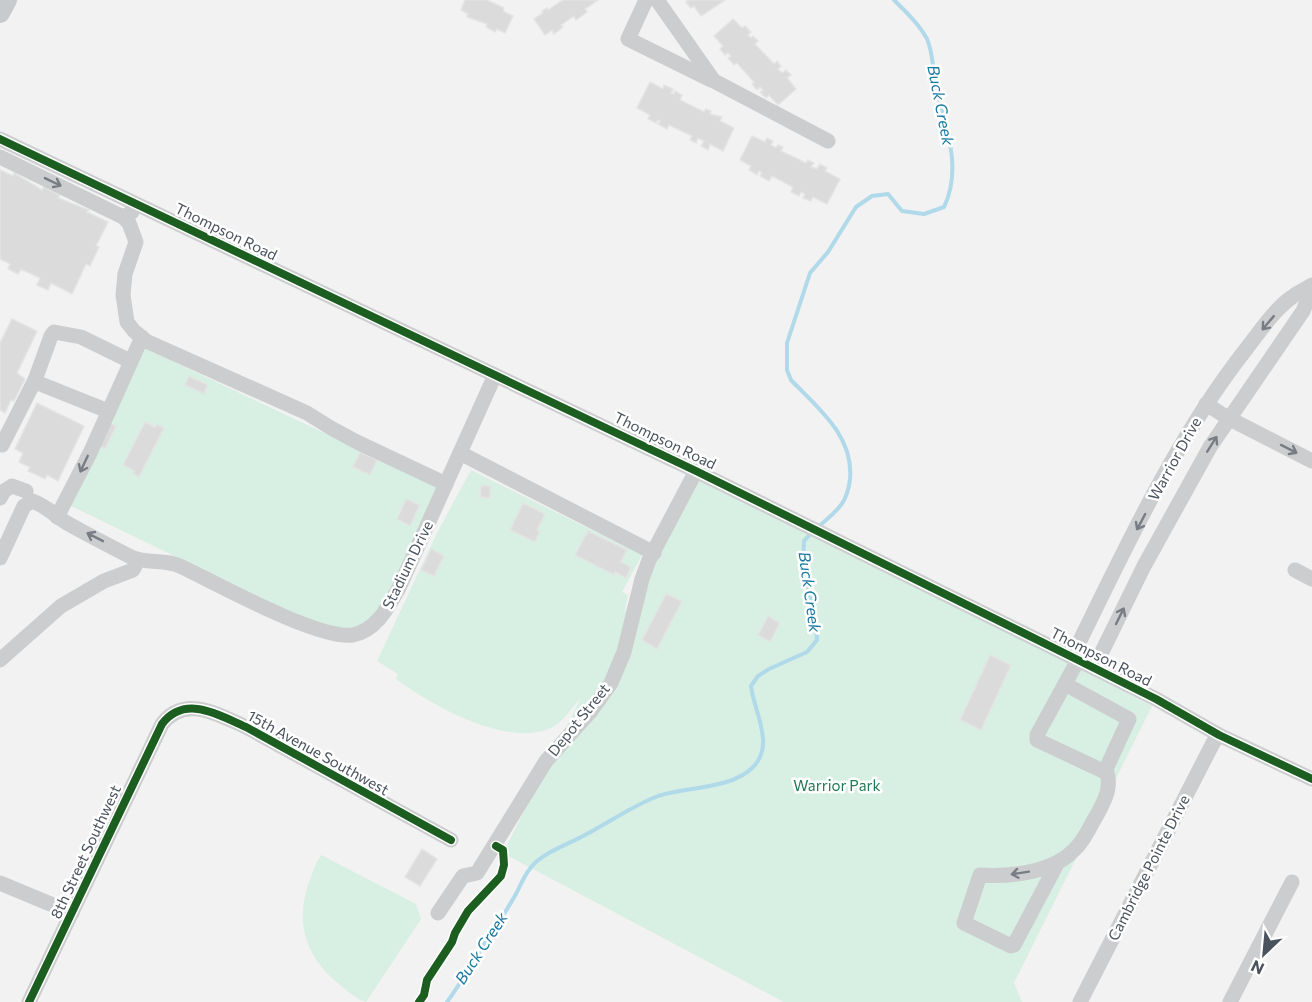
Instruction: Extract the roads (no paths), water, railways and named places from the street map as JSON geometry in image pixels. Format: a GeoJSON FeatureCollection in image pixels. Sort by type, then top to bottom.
{"type":"FeatureCollection","features":[{"type":"Feature","properties":{"kind":"main road"},"geometry":{"type":"LineString","coordinates":[[0,13],[7,0]]}},
{"type":"Feature","properties":{"kind":"street"},"geometry":{"type":"LineString","coordinates":[[646,0],[628,39],[828,141]]}},
{"type":"Feature","properties":{"kind":"street"},"geometry":{"type":"LineString","coordinates":[[657,0],[714,81]]}},
{"type":"Feature","properties":{"kind":"street","name":"Thompson Road"},"geometry":{"type":"LineString","coordinates":[[0,139],[765,504],[1156,699],[1219,735],[1312,779]]}},
{"type":"Feature","properties":{"kind":"street"},"geometry":{"type":"LineString","coordinates":[[0,157],[123,217],[129,223],[136,242],[125,274],[123,295],[127,322],[142,338],[308,413],[330,428],[446,483]]}},
{"type":"Feature","properties":{"kind":"street"},"geometry":{"type":"LineString","coordinates":[[123,217],[140,206]]}},
{"type":"Feature","properties":{"kind":"street","name":"Warrior Drive"},"geometry":{"type":"LineString","coordinates":[[1106,770],[1103,771],[1037,740],[1037,735],[1065,684],[1075,658],[1175,455],[1206,404],[1233,366],[1291,297],[1312,288]]}},
{"type":"Feature","properties":{"kind":"street","name":"Warrior Drive"},"geometry":{"type":"LineString","coordinates":[[1094,668],[1165,527],[1210,447],[1303,311],[1312,288]]}},
{"type":"Feature","properties":{"kind":"street"},"geometry":{"type":"LineString","coordinates":[[2,445],[35,380],[54,332],[81,337],[130,361]]}},
{"type":"Feature","properties":{"kind":"street"},"geometry":{"type":"LineString","coordinates":[[57,517],[78,478],[142,338]]}},
{"type":"Feature","properties":{"kind":"street","name":"Stadium Drive"},"geometry":{"type":"LineString","coordinates":[[0,558],[24,507],[28,502],[37,502],[57,517],[133,558],[179,566],[309,626],[342,635],[358,633],[375,624],[391,602],[495,375]]}},
{"type":"Feature","properties":{"kind":"street"},"geometry":{"type":"LineString","coordinates":[[35,380],[108,411]]}},
{"type":"Feature","properties":{"kind":"street"},"geometry":{"type":"LineString","coordinates":[[1206,404],[1228,418],[1312,461]]}},
{"type":"Feature","properties":{"kind":"street"},"geometry":{"type":"LineString","coordinates":[[460,453],[654,553]]}},
{"type":"Feature","properties":{"kind":"street","name":"Depot Street"},"geometry":{"type":"LineString","coordinates":[[438,913],[463,876],[477,873],[546,761],[591,711],[606,690],[624,652],[642,579],[696,471]]}},
{"type":"Feature","properties":{"kind":"street"},"geometry":{"type":"LineString","coordinates":[[0,498],[4,491],[12,486],[26,491]]}},
{"type":"Feature","properties":{"kind":"street"},"geometry":{"type":"LineString","coordinates":[[0,660],[61,606],[104,581],[133,570],[136,564],[133,558]]}},
{"type":"Feature","properties":{"kind":"street"},"geometry":{"type":"LineString","coordinates":[[1295,570],[1312,579]]}},
{"type":"Feature","properties":{"kind":"street"},"geometry":{"type":"LineString","coordinates":[[1058,862],[1014,945],[1011,946],[964,923],[980,875],[1018,874],[1058,862],[1081,843],[1105,800],[1109,786],[1106,770],[1129,719],[1065,684]]}},
{"type":"Feature","properties":{"kind":"street","name":"15th Avenue Southwest"},"geometry":{"type":"LineString","coordinates":[[169,715],[180,709],[190,708],[213,712],[246,727],[451,840]]}},
{"type":"Feature","properties":{"kind":"street","name":"8th Street Southwest"},"geometry":{"type":"LineString","coordinates":[[29,1002],[162,724],[169,715]]}},
{"type":"Feature","properties":{"kind":"street","name":"Cambridge Pointe Drive"},"geometry":{"type":"LineString","coordinates":[[1080,1002],[1219,735]]}},
{"type":"Feature","properties":{"kind":"street"},"geometry":{"type":"LineString","coordinates":[[1230,1002],[1292,882]]}},
{"type":"Feature","properties":{"kind":"street"},"geometry":{"type":"LineString","coordinates":[[0,883],[72,913]]}},
{"type":"Feature","properties":{"kind":"waterway","name":"Buck Creek"},"geometry":{"type":"LineString","coordinates":[[818,527],[836,511],[845,499],[850,482],[850,464],[846,449],[832,424],[791,380],[787,370],[787,343],[810,273],[828,252],[856,207],[872,196],[888,194],[902,211],[924,214],[944,207],[952,177],[951,146],[936,85],[929,44],[916,23],[894,0]]}},
{"type":"Feature","properties":{"kind":"waterway","name":"Buck Creek"},"geometry":{"type":"LineString","coordinates":[[447,1002],[505,912],[526,874],[537,861],[649,800],[669,793],[732,780],[743,775],[759,759],[762,750],[762,728],[751,686],[758,676],[807,652],[817,640],[804,554],[804,541],[812,532]]}},
{"type":"Feature","properties":{"kind":"park label","name":"Warrior Park"},"geometry":{"type":"Point","coordinates":[837,786]}}]}
